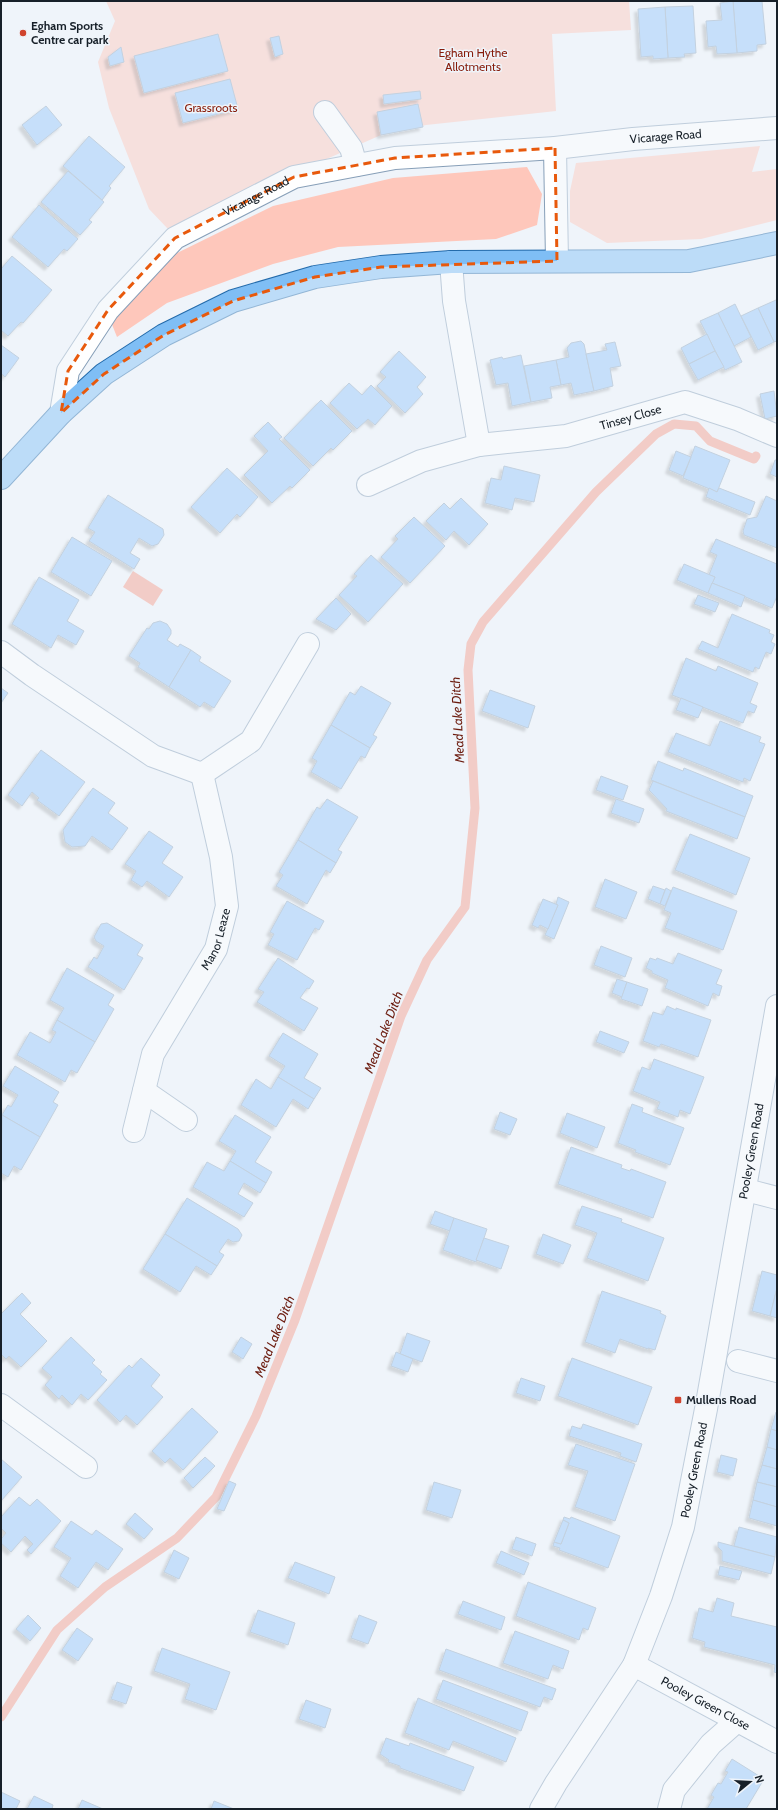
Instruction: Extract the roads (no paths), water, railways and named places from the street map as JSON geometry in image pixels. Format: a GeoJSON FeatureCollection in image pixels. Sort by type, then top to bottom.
{"type":"FeatureCollection","features":[{"type":"Feature","properties":{"kind":"main road"},"geometry":{"type":"LineString","coordinates":[[1,478],[62,413],[104,374],[157,339],[233,301],[315,277],[381,267],[451,262],[689,261],[777,243]]}},
{"type":"Feature","properties":{"kind":"street"},"geometry":{"type":"LineString","coordinates":[[325,112],[352,148],[356,166]]}},
{"type":"Feature","properties":{"kind":"street","name":"Vicarage Road"},"geometry":{"type":"LineString","coordinates":[[62,413],[68,371],[108,310],[175,238],[193,223],[294,177],[395,158],[438,154],[555,148],[633,139],[777,128]]}},
{"type":"Feature","properties":{"kind":"street"},"geometry":{"type":"LineString","coordinates":[[555,148],[557,261]]}},
{"type":"Feature","properties":{"kind":"street"},"geometry":{"type":"LineString","coordinates":[[451,262],[454,301],[479,445]]}},
{"type":"Feature","properties":{"kind":"street","name":"Tinsey Close"},"geometry":{"type":"LineString","coordinates":[[368,485],[421,461],[479,445],[566,436],[685,402],[737,418],[777,436]]}},
{"type":"Feature","properties":{"kind":"street"},"geometry":{"type":"LineString","coordinates":[[1,652],[32,675],[153,756],[202,774],[251,741],[308,644]]}},
{"type":"Feature","properties":{"kind":"street","name":"Manor Leaze"},"geometry":{"type":"LineString","coordinates":[[134,1131],[153,1054],[216,949],[227,906],[221,857],[202,774]]}},
{"type":"Feature","properties":{"kind":"street","name":"Pooley Green Road"},"geometry":{"type":"LineString","coordinates":[[541,1809],[556,1783],[634,1665],[661,1596],[683,1527],[746,1190],[777,1006]]}},
{"type":"Feature","properties":{"kind":"street"},"geometry":{"type":"LineString","coordinates":[[144,1091],[186,1120]]}},
{"type":"Feature","properties":{"kind":"street"},"geometry":{"type":"LineString","coordinates":[[746,1190],[777,1198]]}},
{"type":"Feature","properties":{"kind":"street"},"geometry":{"type":"LineString","coordinates":[[738,1361],[777,1371]]}},
{"type":"Feature","properties":{"kind":"street"},"geometry":{"type":"LineString","coordinates":[[1,1405],[86,1467]]}},
{"type":"Feature","properties":{"kind":"street","name":"Pooley Green Close"},"geometry":{"type":"LineString","coordinates":[[634,1665],[777,1742]]}},
{"type":"Feature","properties":{"kind":"street"},"geometry":{"type":"LineString","coordinates":[[669,1809],[674,1790],[711,1744],[737,1721]]}},
{"type":"Feature","properties":{"kind":"waterway","name":"Mead Lake Ditch"},"geometry":{"type":"LineString","coordinates":[[1,1717],[57,1630],[105,1587],[177,1538],[216,1497],[256,1416],[295,1320],[401,1016],[427,960],[465,907],[475,808],[468,670],[471,644],[483,622],[596,492],[656,434],[674,424],[696,426],[710,441],[754,459],[756,456]]}},
{"type":"Feature","properties":{"kind":"place","name":"Egham Sports Centre car park"},"geometry":{"type":"Point","coordinates":[23,33]}},
{"type":"Feature","properties":{"kind":"place","name":"Mullens Road"},"geometry":{"type":"Point","coordinates":[678,1400]}},
{"type":"Feature","properties":{"kind":"park label","name":"Egham Hythe Allotments"},"geometry":{"type":"Point","coordinates":[473,60]}},
{"type":"Feature","properties":{"kind":"park label","name":"Grassroots"},"geometry":{"type":"Point","coordinates":[211,108]}}]}
